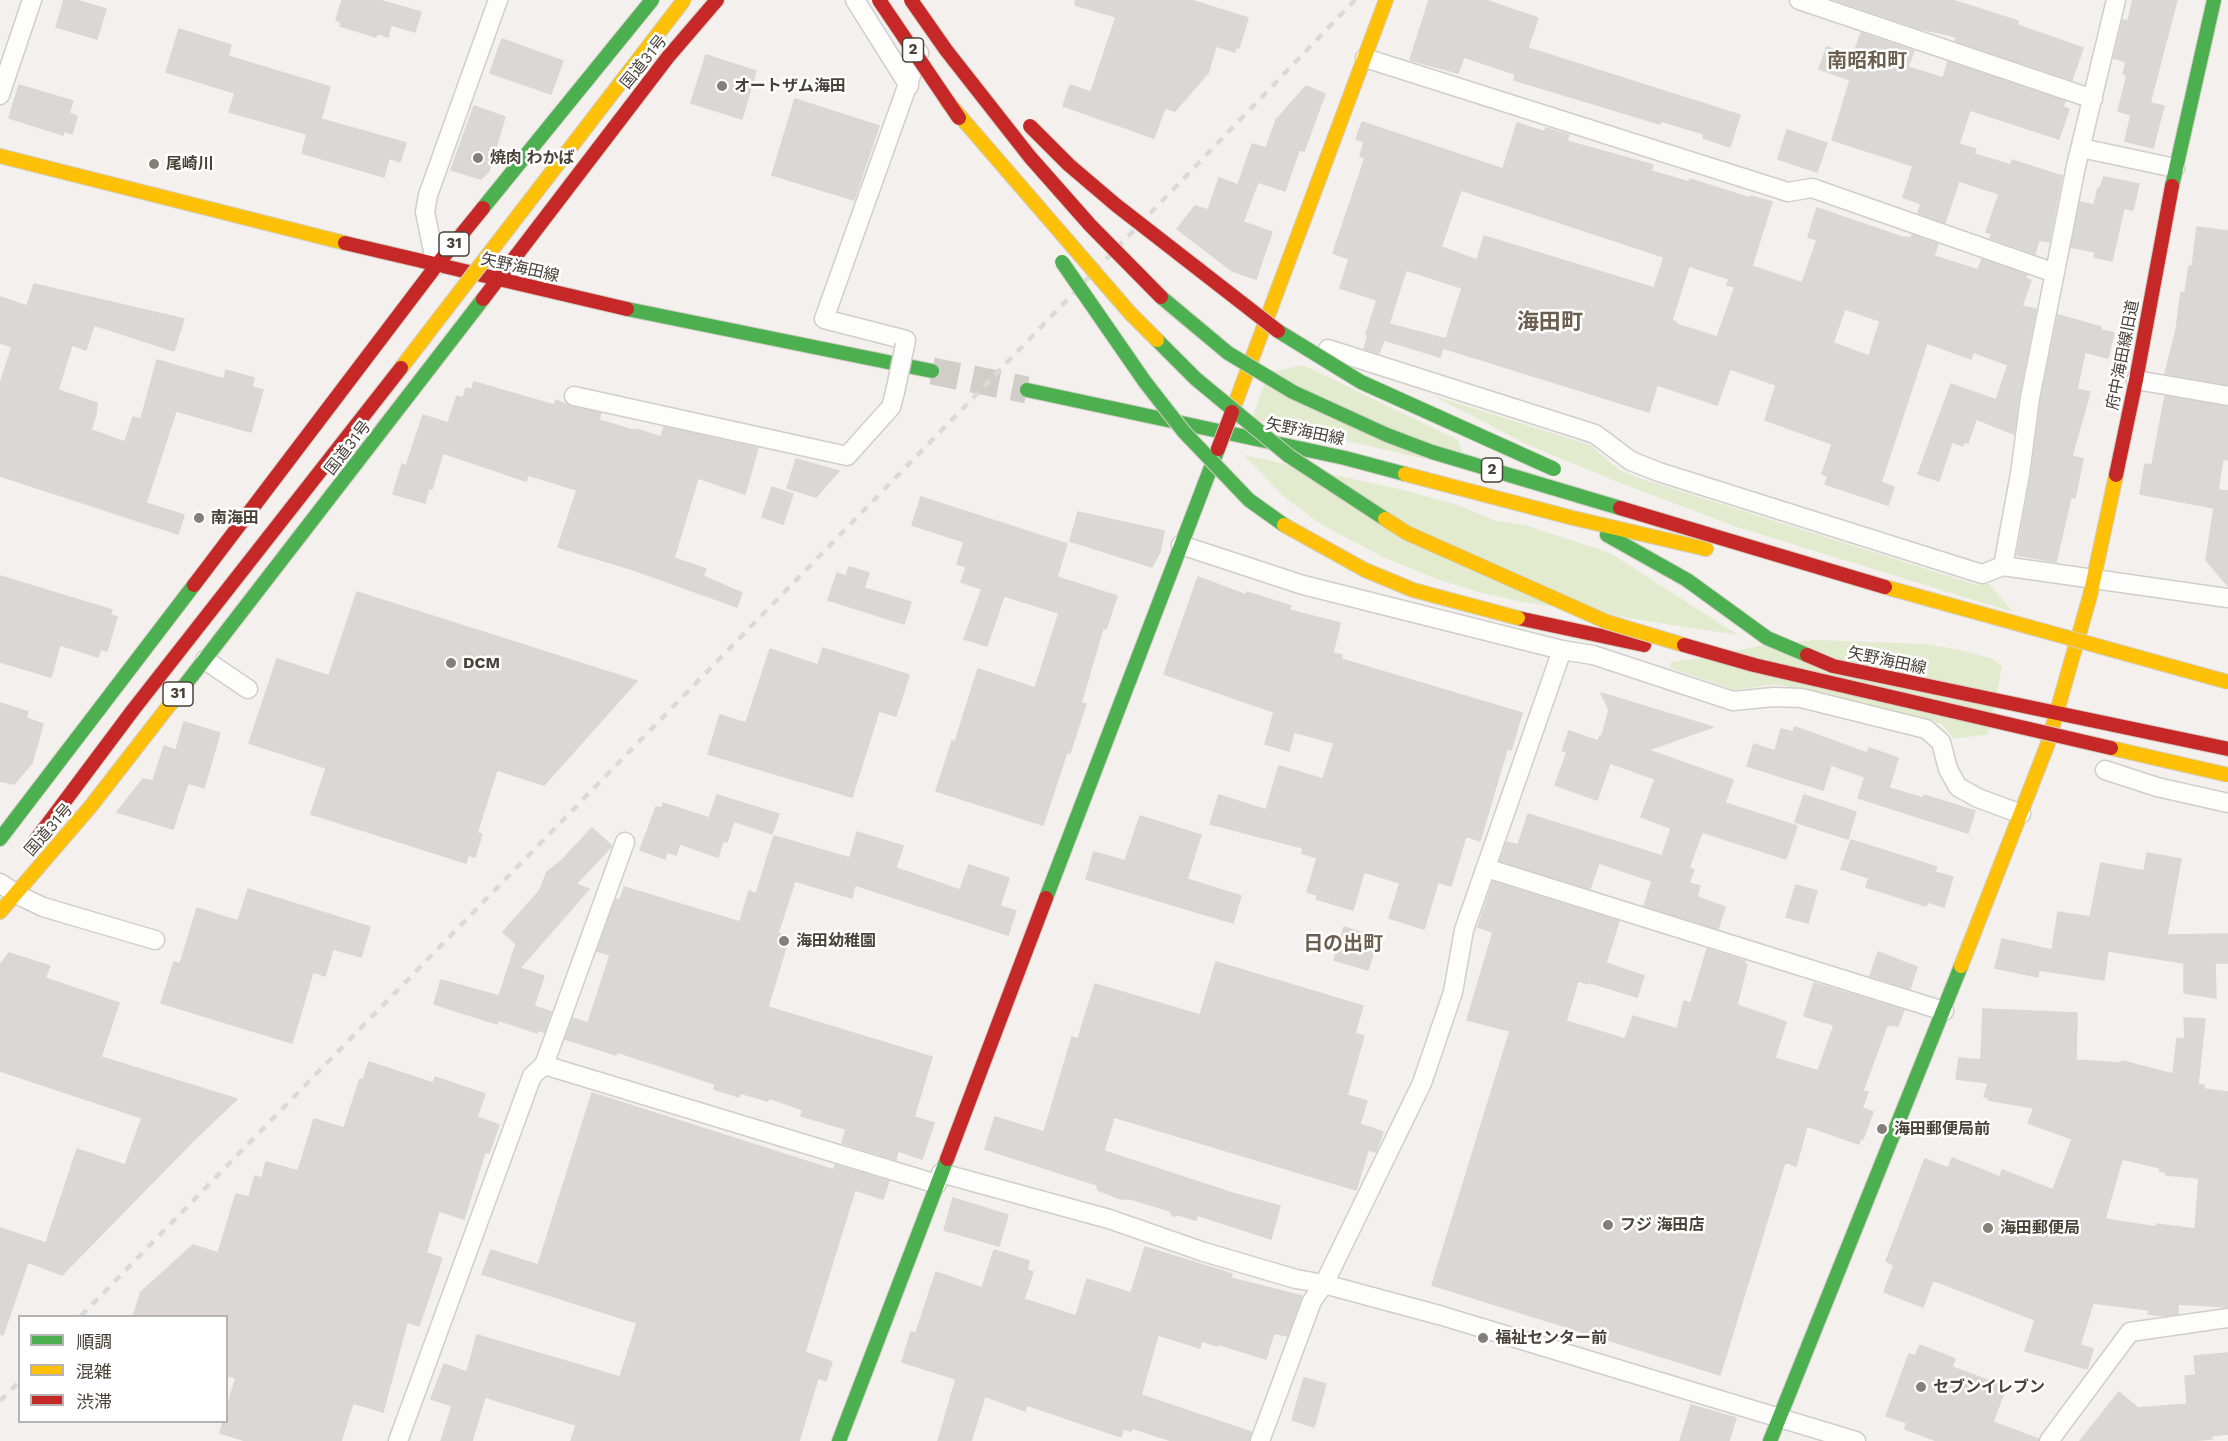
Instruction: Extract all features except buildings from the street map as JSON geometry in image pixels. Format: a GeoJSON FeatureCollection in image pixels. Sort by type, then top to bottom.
{"type":"FeatureCollection","features":[{"type":"Feature","properties":{"kind":"main road","name":"国道31号"},"geometry":{"type":"LineString","coordinates":[[0,839],[436,266],[652,0]]}},
{"type":"Feature","properties":{"kind":"main road"},"geometry":{"type":"LineString","coordinates":[[30,848],[133,710],[451,305],[684,0]]}},
{"type":"Feature","properties":{"kind":"main road","name":"国道31号"},"geometry":{"type":"LineString","coordinates":[[0,912],[5,885],[92,806],[668,57],[717,0]]}},
{"type":"Feature","properties":{"kind":"main road","name":"2"},"geometry":{"type":"LineString","coordinates":[[879,0],[946,100],[1130,313],[1196,379],[1288,456],[1407,533],[1542,594],[1618,625],[1755,665],[2228,776]]}},
{"type":"Feature","properties":{"kind":"main road","name":"2"},"geometry":{"type":"LineString","coordinates":[[911,0],[946,50],[1030,157],[1090,225],[1177,311],[1228,353],[1293,392],[1387,435],[1432,452],[1873,584],[2228,681]]}},
{"type":"Feature","properties":{"kind":"main road"},"geometry":{"type":"LineString","coordinates":[[917,0],[987,81]]}},
{"type":"Feature","properties":{"kind":"main road","name":"府中海田線旧道"},"geometry":{"type":"LineString","coordinates":[[1770,1441],[1944,1011],[2047,746],[2094,578],[2136,380],[2175,168],[2214,0]]}},
{"type":"Feature","properties":{"kind":"main road"},"geometry":{"type":"LineString","coordinates":[[839,1441],[1365,58],[1388,3]]}},
{"type":"Feature","properties":{"kind":"main road"},"geometry":{"type":"LineString","coordinates":[[946,100],[1037,227]]}},
{"type":"Feature","properties":{"kind":"main road"},"geometry":{"type":"LineString","coordinates":[[1023,120],[1069,165],[1116,206],[1256,314],[1312,353],[1361,381],[1559,471]]}},
{"type":"Feature","properties":{"kind":"main road","name":"矢野海田線"},"geometry":{"type":"LineString","coordinates":[[0,156],[436,266],[596,303],[932,370]]}},
{"type":"Feature","properties":{"kind":"main road"},"geometry":{"type":"LineString","coordinates":[[1051,246],[1145,382],[1184,432],[1249,500],[1293,531],[1365,570],[1413,590],[1518,618],[1651,646],[1833,666]]}},
{"type":"Feature","properties":{"kind":"main road","name":"矢野海田線"},"geometry":{"type":"LineString","coordinates":[[1027,390],[1345,458],[1573,519],[1819,575],[1900,601],[2010,630],[2075,642],[2228,681]]}},
{"type":"Feature","properties":{"kind":"main road"},"geometry":{"type":"LineString","coordinates":[[1595,486],[1733,534],[1819,575]]}},
{"type":"Feature","properties":{"kind":"main road","name":"矢野海田線"},"geometry":{"type":"LineString","coordinates":[[1573,519],[1603,533],[1687,580],[1767,638],[1833,666],[2228,749]]}},
{"type":"Feature","properties":{"kind":"street"},"geometry":{"type":"LineString","coordinates":[[0,95],[32,0]]}},
{"type":"Feature","properties":{"kind":"street"},"geometry":{"type":"LineString","coordinates":[[436,266],[425,212],[428,195],[498,0]]}},
{"type":"Feature","properties":{"kind":"street"},"geometry":{"type":"LineString","coordinates":[[855,0],[909,86]]}},
{"type":"Feature","properties":{"kind":"street"},"geometry":{"type":"LineString","coordinates":[[574,396],[847,456],[891,407],[906,340],[824,319],[909,86],[936,0]]}},
{"type":"Feature","properties":{"kind":"street"},"geometry":{"type":"LineString","coordinates":[[1799,0],[2093,99]]}},
{"type":"Feature","properties":{"kind":"street"},"geometry":{"type":"LineString","coordinates":[[2003,566],[2018,485],[2030,398],[2081,147],[2116,0]]}},
{"type":"Feature","properties":{"kind":"street"},"geometry":{"type":"LineString","coordinates":[[1365,58],[1788,192],[1812,188],[2055,273]]}},
{"type":"Feature","properties":{"kind":"street"},"geometry":{"type":"LineString","coordinates":[[2081,147],[2175,168]]}},
{"type":"Feature","properties":{"kind":"street"},"geometry":{"type":"LineString","coordinates":[[1263,328],[1595,434],[1631,461],[1659,472],[1982,574],[2003,566],[2228,598]]}},
{"type":"Feature","properties":{"kind":"street"},"geometry":{"type":"LineString","coordinates":[[2136,380],[2228,396]]}},
{"type":"Feature","properties":{"kind":"street"},"geometry":{"type":"LineString","coordinates":[[1181,545],[1303,585],[1562,650],[1593,655],[1733,701],[1774,697],[1801,698],[1926,729],[1941,742],[1948,769],[1958,787],[1978,798],[2021,814]]}},
{"type":"Feature","properties":{"kind":"street"},"geometry":{"type":"LineString","coordinates":[[1260,1441],[1312,1301],[1324,1284],[1422,1083],[1453,992],[1464,930],[1562,650]]}},
{"type":"Feature","properties":{"kind":"street"},"geometry":{"type":"LineString","coordinates":[[205,660],[248,689]]}},
{"type":"Feature","properties":{"kind":"street"},"geometry":{"type":"LineString","coordinates":[[2104,770],[2157,787],[2228,803]]}},
{"type":"Feature","properties":{"kind":"street"},"geometry":{"type":"LineString","coordinates":[[398,1441],[532,1076],[544,1065],[625,842]]}},
{"type":"Feature","properties":{"kind":"street"},"geometry":{"type":"LineString","coordinates":[[1486,868],[1944,1011]]}},
{"type":"Feature","properties":{"kind":"street"},"geometry":{"type":"LineString","coordinates":[[5,885],[43,907],[155,940]]}},
{"type":"Feature","properties":{"kind":"street"},"geometry":{"type":"LineString","coordinates":[[544,1065],[939,1178],[1109,1219],[1204,1252],[1296,1279],[1324,1284],[1439,1315],[1856,1441]]}},
{"type":"Feature","properties":{"kind":"street"},"geometry":{"type":"LineString","coordinates":[[2049,1441],[2130,1332],[2228,1318]]}},
{"type":"Feature","properties":{"kind":"green space"},"geometry":{"type":"Polygon","coordinates":[[[1303,365],[1458,440],[1468,469],[1252,419],[1265,382],[1272,372],[1303,365]]]}},
{"type":"Feature","properties":{"kind":"green space"},"geometry":{"type":"Polygon","coordinates":[[[1434,396],[1590,445],[1619,470],[1642,479],[1977,585],[1989,584],[2013,612],[1737,527],[1615,481],[1526,444],[1434,396]]]}},
{"type":"Feature","properties":{"kind":"green space"},"geometry":{"type":"Polygon","coordinates":[[[1244,455],[1403,490],[1458,505],[1496,521],[1525,525],[1610,553],[1738,635],[1523,602],[1478,592],[1434,578],[1383,557],[1322,525],[1283,496],[1244,455]]]}},
{"type":"Feature","properties":{"kind":"green space"},"geometry":{"type":"Polygon","coordinates":[[[1815,640],[1924,644],[1993,659],[2002,667],[1988,734],[1954,739],[1942,724],[1776,684],[1735,690],[1670,668],[1671,662],[1709,657],[1758,646],[1815,640]]]}},
{"type":"Feature","properties":{"kind":"tunnel"},"geometry":{"type":"LineString","coordinates":[[932,371],[1027,390]]}},
{"type":"Feature","properties":{"kind":"railway"},"geometry":{"type":"LineString","coordinates":[[82,1315],[971,400],[1355,0]]}},
{"type":"Feature","properties":{"kind":"railway"},"geometry":{"type":"LineString","coordinates":[[0,1401],[18,1383]]}},
{"type":"Feature","properties":{"kind":"traffic: fast"},"geometry":{"type":"LineString","coordinates":[[483,208],[652,0]]}},
{"type":"Feature","properties":{"kind":"traffic: fast"},"geometry":{"type":"LineString","coordinates":[[2172,186],[2214,0]]}},
{"type":"Feature","properties":{"kind":"traffic: fast"},"geometry":{"type":"LineString","coordinates":[[1062,262],[1145,382],[1184,432],[1249,500],[1284,525]]}},
{"type":"Feature","properties":{"kind":"traffic: fast"},"geometry":{"type":"LineString","coordinates":[[1161,297],[1228,353],[1293,392],[1387,435],[1432,452],[1620,508]]}},
{"type":"Feature","properties":{"kind":"traffic: fast"},"geometry":{"type":"LineString","coordinates":[[171,703],[483,299]]}},
{"type":"Feature","properties":{"kind":"traffic: fast"},"geometry":{"type":"LineString","coordinates":[[627,309],[932,371]]}},
{"type":"Feature","properties":{"kind":"traffic: fast"},"geometry":{"type":"LineString","coordinates":[[1278,331],[1361,382],[1554,469]]}},
{"type":"Feature","properties":{"kind":"traffic: fast"},"geometry":{"type":"LineString","coordinates":[[1157,340],[1196,379],[1289,456],[1385,519]]}},
{"type":"Feature","properties":{"kind":"traffic: fast"},"geometry":{"type":"LineString","coordinates":[[1027,390],[1345,458],[1405,474]]}},
{"type":"Feature","properties":{"kind":"traffic: fast"},"geometry":{"type":"LineString","coordinates":[[1046,898],[1218,449]]}},
{"type":"Feature","properties":{"kind":"traffic: fast"},"geometry":{"type":"LineString","coordinates":[[1607,535],[1687,580],[1767,638],[1807,655]]}},
{"type":"Feature","properties":{"kind":"traffic: fast"},"geometry":{"type":"LineString","coordinates":[[0,839],[194,585]]}},
{"type":"Feature","properties":{"kind":"traffic: fast"},"geometry":{"type":"LineString","coordinates":[[1770,1441],[1961,966]]}},
{"type":"Feature","properties":{"kind":"traffic: fast"},"geometry":{"type":"LineString","coordinates":[[839,1441],[947,1159]]}},
{"type":"Feature","properties":{"kind":"traffic: slow"},"geometry":{"type":"LineString","coordinates":[[401,368],[684,0]]}},
{"type":"Feature","properties":{"kind":"traffic: slow"},"geometry":{"type":"LineString","coordinates":[[1232,412],[1386,0]]}},
{"type":"Feature","properties":{"kind":"traffic: slow"},"geometry":{"type":"LineString","coordinates":[[946,100],[1130,313],[1157,340]]}},
{"type":"Feature","properties":{"kind":"traffic: slow"},"geometry":{"type":"LineString","coordinates":[[0,156],[345,243]]}},
{"type":"Feature","properties":{"kind":"traffic: slow"},"geometry":{"type":"LineString","coordinates":[[1405,474],[1573,518],[1706,549]]}},
{"type":"Feature","properties":{"kind":"traffic: slow"},"geometry":{"type":"LineString","coordinates":[[1961,966],[2047,746],[2090,596],[2116,475]]}},
{"type":"Feature","properties":{"kind":"traffic: slow"},"geometry":{"type":"LineString","coordinates":[[1385,519],[1407,533],[1607,622],[1684,645]]}},
{"type":"Feature","properties":{"kind":"traffic: slow"},"geometry":{"type":"LineString","coordinates":[[1284,525],[1365,570],[1413,590],[1518,618]]}},
{"type":"Feature","properties":{"kind":"traffic: slow"},"geometry":{"type":"LineString","coordinates":[[1885,587],[2228,682]]}},
{"type":"Feature","properties":{"kind":"traffic: slow"},"geometry":{"type":"LineString","coordinates":[[0,912],[91,806],[171,703]]}},
{"type":"Feature","properties":{"kind":"traffic: slow"},"geometry":{"type":"LineString","coordinates":[[2111,748],[2228,775]]}},
{"type":"Feature","properties":{"kind":"traffic: jam"},"geometry":{"type":"LineString","coordinates":[[483,299],[668,57],[717,0]]}},
{"type":"Feature","properties":{"kind":"traffic: jam"},"geometry":{"type":"LineString","coordinates":[[879,0],[959,118]]}},
{"type":"Feature","properties":{"kind":"traffic: jam"},"geometry":{"type":"LineString","coordinates":[[911,0],[946,50],[1030,157],[1090,225],[1161,297]]}},
{"type":"Feature","properties":{"kind":"traffic: jam"},"geometry":{"type":"LineString","coordinates":[[1030,126],[1069,165],[1116,205],[1278,331]]}},
{"type":"Feature","properties":{"kind":"traffic: jam"},"geometry":{"type":"LineString","coordinates":[[2116,475],[2172,186]]}},
{"type":"Feature","properties":{"kind":"traffic: jam"},"geometry":{"type":"LineString","coordinates":[[194,585],[436,266],[483,208]]}},
{"type":"Feature","properties":{"kind":"traffic: jam"},"geometry":{"type":"LineString","coordinates":[[345,243],[627,309]]}},
{"type":"Feature","properties":{"kind":"traffic: jam"},"geometry":{"type":"LineString","coordinates":[[133,710],[401,368]]}},
{"type":"Feature","properties":{"kind":"traffic: jam"},"geometry":{"type":"LineString","coordinates":[[1218,449],[1232,412]]}},
{"type":"Feature","properties":{"kind":"traffic: jam"},"geometry":{"type":"LineString","coordinates":[[1620,508],[1885,587]]}},
{"type":"Feature","properties":{"kind":"traffic: jam"},"geometry":{"type":"LineString","coordinates":[[1518,618],[1644,645]]}},
{"type":"Feature","properties":{"kind":"traffic: jam"},"geometry":{"type":"LineString","coordinates":[[1684,645],[1754,665],[2111,748]]}},
{"type":"Feature","properties":{"kind":"traffic: jam"},"geometry":{"type":"LineString","coordinates":[[1807,655],[1833,666],[2228,749]]}},
{"type":"Feature","properties":{"kind":"traffic: jam"},"geometry":{"type":"LineString","coordinates":[[35,841],[133,710]]}},
{"type":"Feature","properties":{"kind":"traffic: jam"},"geometry":{"type":"LineString","coordinates":[[947,1159],[1046,898]]}},
{"type":"Feature","properties":{"kind":"place","name":"オートザム海田"},"geometry":{"type":"Point","coordinates":[722,86]}},
{"type":"Feature","properties":{"kind":"place","name":"焼肉 わかば"},"geometry":{"type":"Point","coordinates":[478,158]}},
{"type":"Feature","properties":{"kind":"place","name":"尾崎川"},"geometry":{"type":"Point","coordinates":[154,164]}},
{"type":"Feature","properties":{"kind":"place","name":"南海田"},"geometry":{"type":"Point","coordinates":[199,518]}},
{"type":"Feature","properties":{"kind":"place","name":"DCM"},"geometry":{"type":"Point","coordinates":[451,663]}},
{"type":"Feature","properties":{"kind":"place","name":"海田幼稚園"},"geometry":{"type":"Point","coordinates":[784,941]}},
{"type":"Feature","properties":{"kind":"place","name":"海田郵便局前"},"geometry":{"type":"Point","coordinates":[1882,1129]}},
{"type":"Feature","properties":{"kind":"place","name":"フジ 海田店"},"geometry":{"type":"Point","coordinates":[1608,1225]}},
{"type":"Feature","properties":{"kind":"place","name":"海田郵便局"},"geometry":{"type":"Point","coordinates":[1988,1228]}},
{"type":"Feature","properties":{"kind":"place","name":"福祉センター前"},"geometry":{"type":"Point","coordinates":[1483,1338]}},
{"type":"Feature","properties":{"kind":"place","name":"セブンイレブン"},"geometry":{"type":"Point","coordinates":[1921,1387]}},
{"type":"Feature","properties":{"kind":"district","name":"南昭和町"},"geometry":{"type":"Point","coordinates":[1867,61]}},
{"type":"Feature","properties":{"kind":"district","name":"海田町"},"geometry":{"type":"Point","coordinates":[1550,323]}},
{"type":"Feature","properties":{"kind":"district","name":"日の出町"},"geometry":{"type":"Point","coordinates":[1343,944]}}]}
